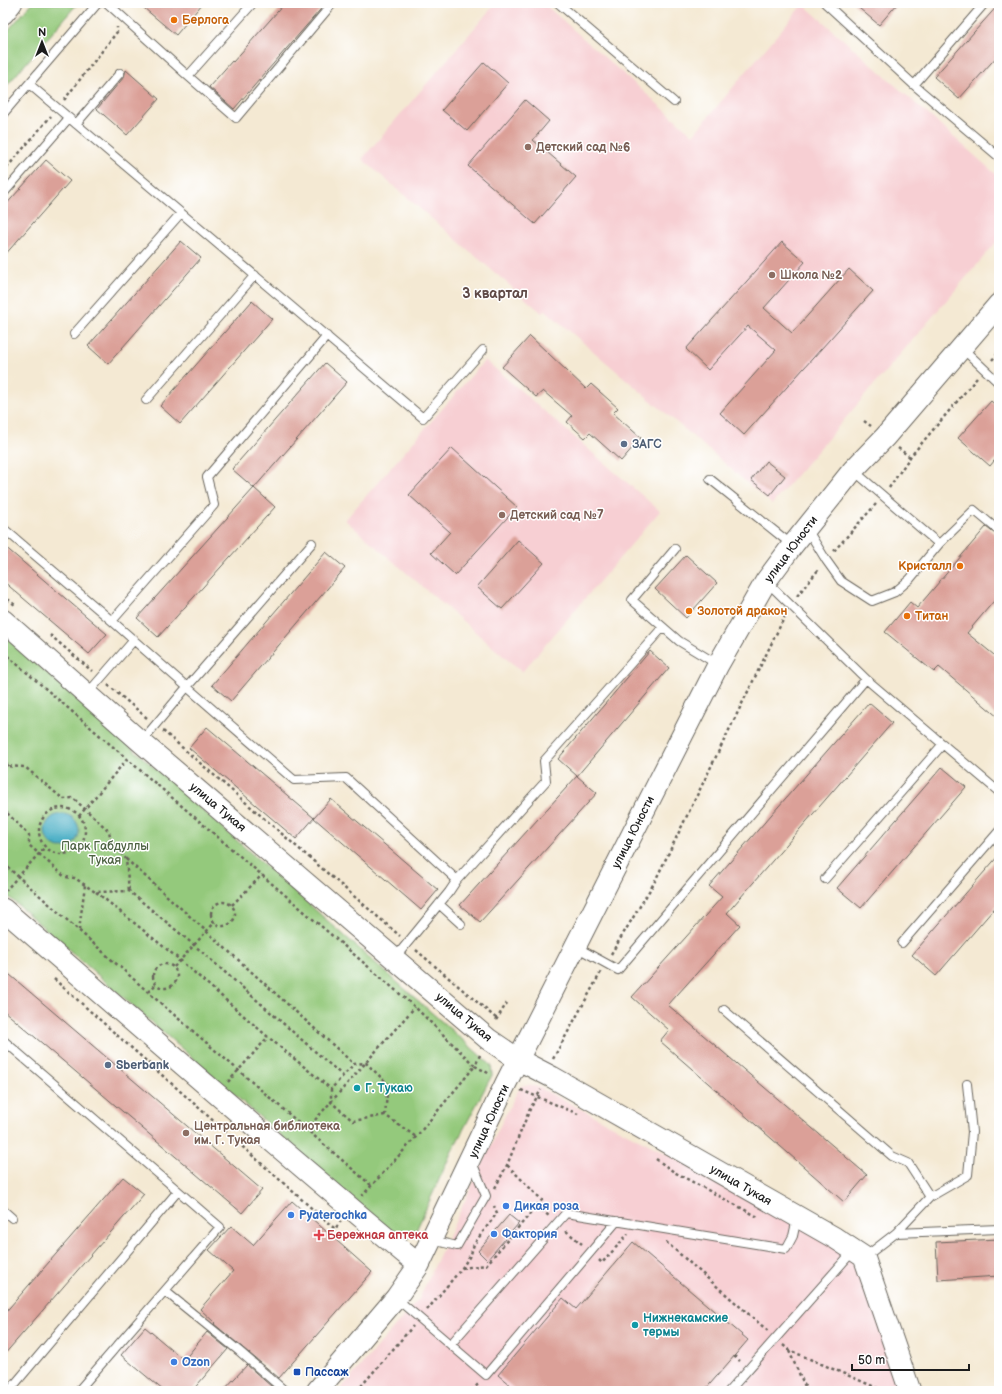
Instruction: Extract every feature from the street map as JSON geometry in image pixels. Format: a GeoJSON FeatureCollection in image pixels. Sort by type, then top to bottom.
{"type":"FeatureCollection","features":[{"type":"Feature","properties":{"kind":"main road"},"geometry":{"type":"LineString","coordinates":[[3,12],[11,3]]}},
{"type":"Feature","properties":{"kind":"street","name":"улица Юности"},"geometry":{"type":"LineString","coordinates":[[317,1391],[396,1298],[419,1265],[575,947],[718,664],[766,581],[853,470],[885,437],[999,304]]}},
{"type":"Feature","properties":{"kind":"street","name":"улица Тукая"},"geometry":{"type":"LineString","coordinates":[[12,615],[87,694],[141,742],[401,950],[488,1039],[519,1060],[547,1074],[798,1217],[859,1254]]}},
{"type":"Feature","properties":{"kind":"street"},"geometry":{"type":"LineString","coordinates":[[3,906],[216,1095],[350,1209],[419,1265]]}},
{"type":"Feature","properties":{"kind":"street"},"geometry":{"type":"LineString","coordinates":[[859,1254],[909,1390]]}},
{"type":"Feature","properties":{"kind":"lane"},"geometry":{"type":"LineString","coordinates":[[3,114],[98,3]]}},
{"type":"Feature","properties":{"kind":"lane"},"geometry":{"type":"LineString","coordinates":[[107,3],[236,118],[333,3]]}},
{"type":"Feature","properties":{"kind":"lane"},"geometry":{"type":"LineString","coordinates":[[188,76],[253,3]]}},
{"type":"Feature","properties":{"kind":"lane"},"geometry":{"type":"LineString","coordinates":[[558,3],[674,102]]}},
{"type":"Feature","properties":{"kind":"lane"},"geometry":{"type":"LineString","coordinates":[[825,3],[914,85],[999,157]]}},
{"type":"Feature","properties":{"kind":"lane"},"geometry":{"type":"LineString","coordinates":[[914,85],[985,3]]}},
{"type":"Feature","properties":{"kind":"lane"},"geometry":{"type":"LineString","coordinates":[[76,124],[120,73]]}},
{"type":"Feature","properties":{"kind":"lane"},"geometry":{"type":"LineString","coordinates":[[29,84],[423,418],[483,350]]}},
{"type":"Feature","properties":{"kind":"lane"},"geometry":{"type":"LineString","coordinates":[[3,194],[69,118]]}},
{"type":"Feature","properties":{"kind":"lane"},"geometry":{"type":"LineString","coordinates":[[74,334],[181,213]]}},
{"type":"Feature","properties":{"kind":"lane"},"geometry":{"type":"LineString","coordinates":[[146,400],[255,275]]}},
{"type":"Feature","properties":{"kind":"lane"},"geometry":{"type":"LineString","coordinates":[[112,621],[214,505],[207,477],[327,336]]}},
{"type":"Feature","properties":{"kind":"lane"},"geometry":{"type":"LineString","coordinates":[[962,348],[999,383]]}},
{"type":"Feature","properties":{"kind":"lane"},"geometry":{"type":"LineString","coordinates":[[853,470],[939,544]]}},
{"type":"Feature","properties":{"kind":"lane"},"geometry":{"type":"LineString","coordinates":[[710,479],[792,546]]}},
{"type":"Feature","properties":{"kind":"lane"},"geometry":{"type":"LineString","coordinates":[[807,529],[841,581],[872,602],[895,592],[910,579],[939,544],[974,510],[999,531]]}},
{"type":"Feature","properties":{"kind":"lane"},"geometry":{"type":"LineString","coordinates":[[3,528],[294,780],[346,778],[457,880]]}},
{"type":"Feature","properties":{"kind":"lane"},"geometry":{"type":"LineString","coordinates":[[141,742],[312,543]]}},
{"type":"Feature","properties":{"kind":"lane"},"geometry":{"type":"LineString","coordinates":[[675,549],[632,600],[680,641],[718,664]]}},
{"type":"Feature","properties":{"kind":"lane"},"geometry":{"type":"LineString","coordinates":[[766,581],[866,679],[999,792]]}},
{"type":"Feature","properties":{"kind":"lane"},"geometry":{"type":"LineString","coordinates":[[401,950],[449,892],[457,880],[546,781],[544,761],[663,627]]}},
{"type":"Feature","properties":{"kind":"lane"},"geometry":{"type":"LineString","coordinates":[[87,694],[134,640]]}},
{"type":"Feature","properties":{"kind":"lane"},"geometry":{"type":"LineString","coordinates":[[575,947],[618,970],[866,679]]}},
{"type":"Feature","properties":{"kind":"lane"},"geometry":{"type":"LineString","coordinates":[[825,879],[943,744]]}},
{"type":"Feature","properties":{"kind":"lane"},"geometry":{"type":"LineString","coordinates":[[902,943],[999,831]]}},
{"type":"Feature","properties":{"kind":"lane"},"geometry":{"type":"LineString","coordinates":[[439,904],[461,924]]}},
{"type":"Feature","properties":{"kind":"lane"},"geometry":{"type":"LineString","coordinates":[[724,1010],[892,1156],[908,1163],[930,1197]]}},
{"type":"Feature","properties":{"kind":"lane"},"geometry":{"type":"LineString","coordinates":[[3,1040],[220,1227],[78,1391]]}},
{"type":"Feature","properties":{"kind":"lane"},"geometry":{"type":"LineString","coordinates":[[729,1391],[776,1338],[859,1254],[896,1233],[930,1197],[968,1175],[972,1132],[967,1084]]}},
{"type":"Feature","properties":{"kind":"lane"},"geometry":{"type":"LineString","coordinates":[[431,1240],[457,1246],[486,1196],[470,1160]]}},
{"type":"Feature","properties":{"kind":"lane"},"geometry":{"type":"LineString","coordinates":[[9,1391],[178,1191]]}},
{"type":"Feature","properties":{"kind":"lane"},"geometry":{"type":"LineString","coordinates":[[3,1210],[12,1218]]}},
{"type":"Feature","properties":{"kind":"lane"},"geometry":{"type":"LineString","coordinates":[[451,1344],[566,1213],[786,1249],[794,1236],[798,1217]]}},
{"type":"Feature","properties":{"kind":"lane"},"geometry":{"type":"LineString","coordinates":[[396,1298],[486,1375],[617,1221]]}},
{"type":"Feature","properties":{"kind":"lane"},"geometry":{"type":"LineString","coordinates":[[896,1233],[999,1229]]}},
{"type":"Feature","properties":{"kind":"lane"},"geometry":{"type":"LineString","coordinates":[[165,1291],[239,1351],[285,1391]]}},
{"type":"Feature","properties":{"kind":"path"},"geometry":{"type":"LineString","coordinates":[[3,172],[58,108],[117,32],[120,15]]}},
{"type":"Feature","properties":{"kind":"path"},"geometry":{"type":"LineString","coordinates":[[493,1194],[530,1110],[537,1098],[551,1062],[606,963],[654,883],[790,605],[826,560],[883,496],[910,457],[999,352]]}},
{"type":"Feature","properties":{"kind":"path"},"geometry":{"type":"LineString","coordinates":[[3,595],[12,615]]}},
{"type":"Feature","properties":{"kind":"path"},"geometry":{"type":"LineString","coordinates":[[49,634],[156,724],[401,950],[496,1019]]}},
{"type":"Feature","properties":{"kind":"path"},"geometry":{"type":"LineString","coordinates":[[3,652],[128,758],[415,1007],[475,1066],[416,1137],[350,1209],[335,1229],[52,977]]}},
{"type":"Feature","properties":{"kind":"path"},"geometry":{"type":"LineString","coordinates":[[3,752],[8,767]]}},
{"type":"Feature","properties":{"kind":"path"},"geometry":{"type":"LineString","coordinates":[[79,816],[128,758]]}},
{"type":"Feature","properties":{"kind":"path"},"geometry":{"type":"LineString","coordinates":[[3,766],[25,767],[63,799],[73,798],[85,808],[109,831],[111,841],[126,860],[208,931],[354,1064]]}},
{"type":"Feature","properties":{"kind":"path"},"geometry":{"type":"LineString","coordinates":[[62,808],[71,810],[79,816],[84,823],[85,832],[83,841],[78,848],[70,853],[61,855],[52,852],[45,847],[40,840],[39,831],[41,822],[46,815],[54,810],[62,808]]}},
{"type":"Feature","properties":{"kind":"path"},"geometry":{"type":"LineString","coordinates":[[3,809],[29,835],[29,845],[39,854],[65,877],[75,878],[95,892],[180,960],[330,1089],[331,1102],[353,1121],[385,1115],[416,1137]]}},
{"type":"Feature","properties":{"kind":"path"},"geometry":{"type":"LineString","coordinates":[[3,906],[18,876],[45,847]]}},
{"type":"Feature","properties":{"kind":"path"},"geometry":{"type":"LineString","coordinates":[[126,860],[129,891]]}},
{"type":"Feature","properties":{"kind":"path"},"geometry":{"type":"LineString","coordinates":[[3,863],[372,1186]]}},
{"type":"Feature","properties":{"kind":"path"},"geometry":{"type":"LineString","coordinates":[[232,905],[262,875]]}},
{"type":"Feature","properties":{"kind":"path"},"geometry":{"type":"LineString","coordinates":[[79,930],[85,885]]}},
{"type":"Feature","properties":{"kind":"path"},"geometry":{"type":"LineString","coordinates":[[95,892],[129,891],[194,945],[343,1076]]}},
{"type":"Feature","properties":{"kind":"path"},"geometry":{"type":"LineString","coordinates":[[224,902],[232,905],[236,914],[232,923],[223,926],[215,922],[211,914],[215,905],[224,902]]}},
{"type":"Feature","properties":{"kind":"path"},"geometry":{"type":"LineString","coordinates":[[174,967],[215,922]]}},
{"type":"Feature","properties":{"kind":"path"},"geometry":{"type":"LineString","coordinates":[[165,963],[174,967],[177,976],[173,984],[165,988],[156,984],[153,975],[156,967],[165,963]]}},
{"type":"Feature","properties":{"kind":"path"},"geometry":{"type":"LineString","coordinates":[[149,992],[156,984]]}},
{"type":"Feature","properties":{"kind":"path"},"geometry":{"type":"LineString","coordinates":[[308,1129],[415,1007]]}},
{"type":"Feature","properties":{"kind":"path"},"geometry":{"type":"LineString","coordinates":[[202,1112],[268,1037]]}},
{"type":"Feature","properties":{"kind":"path"},"geometry":{"type":"LineString","coordinates":[[330,1089],[354,1064],[366,1063],[388,1084],[385,1115]]}},
{"type":"Feature","properties":{"kind":"path"},"geometry":{"type":"LineString","coordinates":[[462,1268],[486,1266],[542,1200],[507,1165]]}},
{"type":"Feature","properties":{"kind":"path"},"geometry":{"type":"LineString","coordinates":[[357,1391],[462,1268],[474,1244],[497,1213],[491,1199]]}},
{"type":"Feature","properties":{"kind":"path"},"geometry":{"type":"LineString","coordinates":[[537,1206],[602,1263],[631,1230]]}},
{"type":"Feature","properties":{"kind":"path"},"geometry":{"type":"LineString","coordinates":[[664,1240],[789,1350],[884,1391]]}},
{"type":"Feature","properties":{"kind":"path"},"geometry":{"type":"LineString","coordinates":[[789,1350],[807,1391]]}},
{"type":"Feature","properties":{"kind":"shaded area","name":"Школа №2"},"geometry":{"type":"Polygon","coordinates":[[[496,3],[543,3],[693,135],[803,4],[999,177],[999,239],[772,504],[545,310],[542,313],[362,159],[496,3]]]}},
{"type":"Feature","properties":{"kind":"shaded area","name":"Детский сад №7"},"geometry":{"type":"Polygon","coordinates":[[[485,360],[660,511],[522,672],[345,520],[485,360]]]}},
{"type":"Feature","properties":{"kind":"shaded area"},"geometry":{"type":"Polygon","coordinates":[[[531,1085],[540,1088],[820,1233],[859,1260],[905,1391],[339,1391],[419,1299],[515,1096],[521,1086],[531,1085]]]}},
{"type":"Feature","properties":{"kind":"green space"},"geometry":{"type":"Polygon","coordinates":[[[32,3],[78,3],[3,90],[3,36],[32,3]]]}},
{"type":"Feature","properties":{"kind":"green space","name":"Парк Габдуллы Тукая"},"geometry":{"type":"Polygon","coordinates":[[[3,634],[491,1065],[492,1075],[451,1153],[415,1233],[408,1239],[399,1239],[3,892],[3,634]]]}},
{"type":"Feature","properties":{"kind":"water"},"geometry":{"type":"Polygon","coordinates":[[[62,814],[74,819],[79,831],[74,843],[62,848],[50,843],[45,831],[50,819],[62,814]]]}},
{"type":"Feature","properties":{"kind":"building","name":"Берлога"},"geometry":{"type":"Polygon","coordinates":[[[138,3],[203,3],[176,35],[138,3]]]}},
{"type":"Feature","properties":{"kind":"building"},"geometry":{"type":"Polygon","coordinates":[[[285,3],[326,3],[234,109],[209,87],[285,3]]]}},
{"type":"Feature","properties":{"kind":"building"},"geometry":{"type":"Polygon","coordinates":[[[853,3],[898,3],[879,25],[853,3]]]}},
{"type":"Feature","properties":{"kind":"building"},"geometry":{"type":"Polygon","coordinates":[[[999,4],[999,54],[959,99],[934,77],[999,4]]]}},
{"type":"Feature","properties":{"kind":"building"},"geometry":{"type":"Polygon","coordinates":[[[484,62],[508,83],[467,131],[442,110],[484,62]]]}},
{"type":"Feature","properties":{"kind":"building"},"geometry":{"type":"Polygon","coordinates":[[[126,70],[159,99],[127,135],[97,109],[124,77],[126,70]]]}},
{"type":"Feature","properties":{"kind":"building"},"geometry":{"type":"Polygon","coordinates":[[[525,100],[549,121],[533,140],[576,177],[535,224],[468,166],[525,100]]]}},
{"type":"Feature","properties":{"kind":"building"},"geometry":{"type":"Polygon","coordinates":[[[46,160],[70,181],[3,257],[3,208],[46,160]]]}},
{"type":"Feature","properties":{"kind":"building"},"geometry":{"type":"Polygon","coordinates":[[[181,241],[201,258],[108,364],[88,346],[181,241]]]}},
{"type":"Feature","properties":{"kind":"building"},"geometry":{"type":"Polygon","coordinates":[[[782,242],[805,262],[764,308],[792,333],[849,269],[873,291],[744,435],[720,413],[776,350],[748,326],[708,370],[686,349],[782,242]]]}},
{"type":"Feature","properties":{"kind":"building"},"geometry":{"type":"Polygon","coordinates":[[[252,301],[272,319],[180,424],[160,406],[252,301]]]}},
{"type":"Feature","properties":{"kind":"building"},"geometry":{"type":"Polygon","coordinates":[[[530,336],[586,389],[591,384],[618,408],[613,413],[641,438],[621,461],[590,433],[585,438],[567,422],[572,416],[543,391],[536,397],[502,367],[530,336]]]}},
{"type":"Feature","properties":{"kind":"building"},"geometry":{"type":"Polygon","coordinates":[[[325,363],[347,382],[254,488],[232,469],[325,363]]]}},
{"type":"Feature","properties":{"kind":"building"},"geometry":{"type":"Polygon","coordinates":[[[991,401],[999,408],[999,455],[990,466],[958,438],[991,401]]]}},
{"type":"Feature","properties":{"kind":"building"},"geometry":{"type":"Polygon","coordinates":[[[452,448],[517,507],[455,575],[431,553],[450,532],[409,495],[452,448]]]}},
{"type":"Feature","properties":{"kind":"building"},"geometry":{"type":"Polygon","coordinates":[[[766,461],[785,476],[770,495],[751,480],[766,461]]]}},
{"type":"Feature","properties":{"kind":"building"},"geometry":{"type":"Polygon","coordinates":[[[254,488],[275,507],[158,637],[137,618],[254,488]]]}},
{"type":"Feature","properties":{"kind":"building"},"geometry":{"type":"Polygon","coordinates":[[[986,527],[999,537],[999,595],[967,633],[999,659],[999,718],[939,667],[934,672],[885,632],[910,602],[917,608],[986,527]]]}},
{"type":"Feature","properties":{"kind":"building"},"geometry":{"type":"Polygon","coordinates":[[[518,540],[544,563],[502,609],[477,587],[518,540]]]}},
{"type":"Feature","properties":{"kind":"building"},"geometry":{"type":"Polygon","coordinates":[[[3,545],[107,634],[89,654],[3,581],[3,545]]]}},
{"type":"Feature","properties":{"kind":"building"},"geometry":{"type":"Polygon","coordinates":[[[326,552],[345,568],[231,701],[212,685],[326,552]]]}},
{"type":"Feature","properties":{"kind":"building"},"geometry":{"type":"Polygon","coordinates":[[[686,555],[717,583],[686,618],[655,589],[686,555]]]}},
{"type":"Feature","properties":{"kind":"building"},"geometry":{"type":"Polygon","coordinates":[[[650,651],[669,668],[577,776],[558,759],[650,651]]]}},
{"type":"Feature","properties":{"kind":"building"},"geometry":{"type":"Polygon","coordinates":[[[869,703],[892,723],[727,913],[740,925],[668,1005],[867,1175],[844,1202],[660,1041],[669,1030],[632,997],[722,897],[709,886],[869,703]]]}},
{"type":"Feature","properties":{"kind":"building"},"geometry":{"type":"Polygon","coordinates":[[[207,727],[314,818],[296,839],[189,748],[207,727]]]}},
{"type":"Feature","properties":{"kind":"building"},"geometry":{"type":"Polygon","coordinates":[[[942,767],[966,787],[861,908],[837,888],[942,767]]]}},
{"type":"Feature","properties":{"kind":"building"},"geometry":{"type":"Polygon","coordinates":[[[577,776],[597,793],[480,922],[460,905],[577,776]]]}},
{"type":"Feature","properties":{"kind":"building"},"geometry":{"type":"Polygon","coordinates":[[[331,799],[438,890],[421,910],[314,818],[331,799]]]}},
{"type":"Feature","properties":{"kind":"building"},"geometry":{"type":"Polygon","coordinates":[[[999,855],[999,903],[936,976],[912,955],[999,855]]]}},
{"type":"Feature","properties":{"kind":"building"},"geometry":{"type":"Polygon","coordinates":[[[3,969],[262,1190],[242,1213],[3,1010],[3,969]]]}},
{"type":"Feature","properties":{"kind":"building"},"geometry":{"type":"Polygon","coordinates":[[[123,1177],[144,1194],[3,1356],[3,1315],[123,1177]]]}},
{"type":"Feature","properties":{"kind":"building"},"geometry":{"type":"Polygon","coordinates":[[[292,1201],[372,1272],[279,1378],[214,1324],[215,1323],[200,1309],[233,1271],[209,1250],[231,1226],[253,1245],[292,1201]]]}},
{"type":"Feature","properties":{"kind":"building"},"geometry":{"type":"Polygon","coordinates":[[[509,1215],[519,1223],[487,1260],[478,1251],[509,1215]]]}},
{"type":"Feature","properties":{"kind":"building"},"geometry":{"type":"Polygon","coordinates":[[[999,1239],[999,1276],[938,1280],[936,1242],[999,1239]]]}},
{"type":"Feature","properties":{"kind":"building","name":"Нижнекамские термы"},"geometry":{"type":"Polygon","coordinates":[[[633,1242],[748,1340],[704,1391],[517,1391],[498,1375],[563,1298],[576,1309],[633,1242]]]}},
{"type":"Feature","properties":{"kind":"building"},"geometry":{"type":"Polygon","coordinates":[[[145,1327],[184,1360],[207,1332],[228,1349],[192,1391],[164,1391],[121,1355],[145,1327]]]}},
{"type":"Feature","properties":{"kind":"building"},"geometry":{"type":"Polygon","coordinates":[[[247,1365],[272,1387],[268,1391],[223,1391],[247,1365]]]}},
{"type":"Feature","properties":{"kind":"place","name":"Берлога"},"geometry":{"type":"Point","coordinates":[174,20]}},
{"type":"Feature","properties":{"kind":"place","name":"Детский сад №6"},"geometry":{"type":"Point","coordinates":[528,147]}},
{"type":"Feature","properties":{"kind":"place","name":"Школа №2"},"geometry":{"type":"Point","coordinates":[772,275]}},
{"type":"Feature","properties":{"kind":"place","name":"ЗАГС"},"geometry":{"type":"Point","coordinates":[624,444]}},
{"type":"Feature","properties":{"kind":"place","name":"Детский сад №7"},"geometry":{"type":"Point","coordinates":[502,515]}},
{"type":"Feature","properties":{"kind":"place","name":"Кристалл"},"geometry":{"type":"Point","coordinates":[960,566]}},
{"type":"Feature","properties":{"kind":"place","name":"Золотой дракон"},"geometry":{"type":"Point","coordinates":[689,611]}},
{"type":"Feature","properties":{"kind":"place","name":"Титан"},"geometry":{"type":"Point","coordinates":[907,616]}},
{"type":"Feature","properties":{"kind":"place","name":"Sberbank"},"geometry":{"type":"Point","coordinates":[108,1065]}},
{"type":"Feature","properties":{"kind":"place","name":"Г. Тукаю"},"geometry":{"type":"Point","coordinates":[357,1088]}},
{"type":"Feature","properties":{"kind":"place","name":"Центральная библиотека им. Г. Тукая"},"geometry":{"type":"Point","coordinates":[186,1133]}},
{"type":"Feature","properties":{"kind":"place","name":"Дикая роза"},"geometry":{"type":"Point","coordinates":[506,1206]}},
{"type":"Feature","properties":{"kind":"place","name":"Pyaterochka"},"geometry":{"type":"Point","coordinates":[291,1215]}},
{"type":"Feature","properties":{"kind":"place","name":"Фактория"},"geometry":{"type":"Point","coordinates":[494,1234]}},
{"type":"Feature","properties":{"kind":"place","name":"Бережная аптека"},"geometry":{"type":"Point","coordinates":[319,1235]}},
{"type":"Feature","properties":{"kind":"place","name":"Нижнекамские термы"},"geometry":{"type":"Point","coordinates":[635,1325]}},
{"type":"Feature","properties":{"kind":"place","name":"Ozon"},"geometry":{"type":"Point","coordinates":[174,1362]}},
{"type":"Feature","properties":{"kind":"place","name":"Пассаж"},"geometry":{"type":"Point","coordinates":[297,1372]}},
{"type":"Feature","properties":{"kind":"district","name":"3 квартал"},"geometry":{"type":"Point","coordinates":[495,293]}}]}
